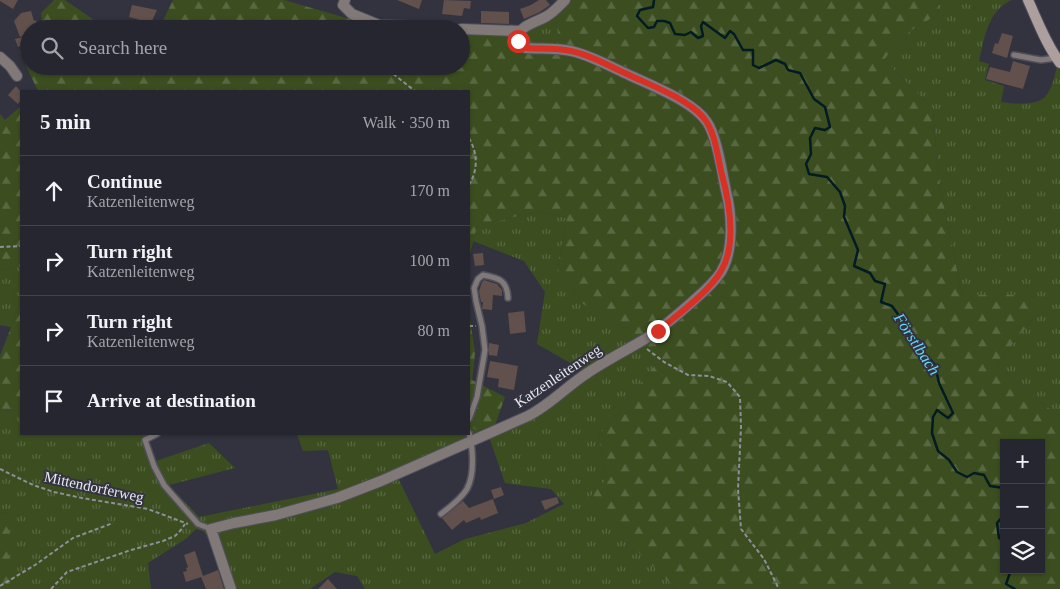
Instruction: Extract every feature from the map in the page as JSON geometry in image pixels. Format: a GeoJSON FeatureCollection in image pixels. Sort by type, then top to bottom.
{"type":"FeatureCollection","features":[{"type":"Feature","properties":{"kind":"street"},"geometry":{"type":"LineString","coordinates":[[344,0],[343,5],[352,14],[367,20]]}},
{"type":"Feature","properties":{"kind":"street"},"geometry":{"type":"LineString","coordinates":[[470,29],[520,31],[548,15],[565,0]]}},
{"type":"Feature","properties":{"kind":"street"},"geometry":{"type":"LineString","coordinates":[[1028,0],[1044,36],[1058,60]]}},
{"type":"Feature","properties":{"kind":"street","name":"Katzenleitenweg"},"geometry":{"type":"LineString","coordinates":[[211,529],[276,515],[337,498],[470,437],[539,411],[584,374],[639,343],[670,321],[717,278],[726,260],[729,243],[730,213],[728,196],[711,129],[704,118],[682,101],[595,60],[571,51],[520,46],[518,37],[520,31]]}},
{"type":"Feature","properties":{"kind":"street"},"geometry":{"type":"LineString","coordinates":[[0,57],[17,76]]}},
{"type":"Feature","properties":{"kind":"street"},"geometry":{"type":"LineString","coordinates":[[211,529],[232,589]]}},
{"type":"Feature","properties":{"kind":"lane"},"geometry":{"type":"LineString","coordinates":[[1014,55],[1041,60],[1058,60]]}},
{"type":"Feature","properties":{"kind":"lane"},"geometry":{"type":"LineString","coordinates":[[470,417],[477,397],[485,350],[474,288],[478,279],[483,275],[496,278],[504,283],[508,291],[508,298]]}},
{"type":"Feature","properties":{"kind":"lane"},"geometry":{"type":"LineString","coordinates":[[156,435],[145,440],[160,477],[188,514],[198,524],[211,529]]}},
{"type":"Feature","properties":{"kind":"lane"},"geometry":{"type":"LineString","coordinates":[[441,514],[460,498],[467,489],[472,470],[470,437]]}},
{"type":"Feature","properties":{"kind":"path"},"geometry":{"type":"LineString","coordinates":[[395,75],[414,90]]}},
{"type":"Feature","properties":{"kind":"path"},"geometry":{"type":"LineString","coordinates":[[470,140],[476,161],[474,175],[470,184]]}},
{"type":"Feature","properties":{"kind":"path"},"geometry":{"type":"LineString","coordinates":[[0,247],[20,246]]}},
{"type":"Feature","properties":{"kind":"path"},"geometry":{"type":"LineString","coordinates":[[639,343],[664,362],[688,375],[709,376],[727,382],[740,397],[741,427],[738,489],[741,529],[764,559],[779,589]]}},
{"type":"Feature","properties":{"kind":"path","name":"Mittendorferweg"},"geometry":{"type":"LineString","coordinates":[[0,469],[33,485],[54,492],[148,509],[184,524],[175,536],[163,541],[67,572],[51,589]]}},
{"type":"Feature","properties":{"kind":"path"},"geometry":{"type":"LineString","coordinates":[[0,586],[35,565],[73,538],[113,523]]}},
{"type":"Feature","properties":{"kind":"green space"},"geometry":{"type":"Polygon","coordinates":[[[54,0],[65,0],[94,20],[42,20],[41,13],[54,0]]]}},
{"type":"Feature","properties":{"kind":"green space"},"geometry":{"type":"Polygon","coordinates":[[[173,0],[284,0],[353,20],[163,20],[173,0]]]}},
{"type":"Feature","properties":{"kind":"green space"},"geometry":{"type":"Polygon","coordinates":[[[570,0],[940,0],[938,14],[902,36],[884,60],[933,109],[938,175],[962,295],[1030,295],[1036,315],[996,365],[1056,414],[1060,415],[1060,589],[676,589],[586,501],[606,480],[599,436],[655,365],[612,320],[583,304],[557,268],[567,218],[539,211],[477,226],[470,254],[470,90],[38,90],[30,75],[470,75],[470,35],[511,35],[513,46],[561,55],[555,14],[568,5],[570,0]]]}},
{"type":"Feature","properties":{"kind":"green space"},"geometry":{"type":"Polygon","coordinates":[[[940,0],[1011,0],[1003,5],[992,18],[985,34],[979,61],[989,64],[985,80],[1004,86],[1001,102],[1024,104],[1041,100],[1045,97],[1053,83],[1057,67],[1060,70],[1060,415],[1056,414],[996,365],[1036,315],[962,295],[938,175],[933,109],[884,60],[902,36],[938,14],[940,0]]]}},
{"type":"Feature","properties":{"kind":"green space"},"geometry":{"type":"Polygon","coordinates":[[[555,14],[560,47],[528,46],[524,41],[524,35],[530,28],[555,14]]]}},
{"type":"Feature","properties":{"kind":"green space"},"geometry":{"type":"Polygon","coordinates":[[[20,107],[20,266],[0,270],[0,114],[5,120],[20,107]]]}},
{"type":"Feature","properties":{"kind":"green space"},"geometry":{"type":"Polygon","coordinates":[[[539,211],[567,218],[557,268],[583,304],[612,320],[655,365],[599,436],[606,480],[587,501],[676,589],[365,589],[357,576],[335,572],[310,589],[229,589],[209,538],[203,531],[196,529],[187,538],[148,563],[151,589],[9,589],[9,514],[0,512],[0,411],[20,410],[20,435],[145,435],[156,461],[209,443],[235,468],[169,485],[199,517],[338,489],[328,450],[303,451],[297,435],[470,435],[470,426],[477,431],[521,417],[567,384],[581,369],[537,344],[545,292],[524,261],[473,241],[477,226],[539,211]],[[489,437],[398,478],[435,554],[465,539],[526,523],[564,504],[551,489],[505,483],[489,437]]]}},
{"type":"Feature","properties":{"kind":"green space"},"geometry":{"type":"Polygon","coordinates":[[[20,266],[20,304],[11,327],[0,325],[0,270],[20,266]]]}},
{"type":"Feature","properties":{"kind":"green space"},"geometry":{"type":"Polygon","coordinates":[[[20,304],[20,410],[0,411],[0,356],[20,304]]]}},
{"type":"Feature","properties":{"kind":"green space"},"geometry":{"type":"Polygon","coordinates":[[[470,318],[475,353],[472,380],[505,397],[495,425],[477,431],[470,426],[470,318]]]}},
{"type":"Feature","properties":{"kind":"green space"},"geometry":{"type":"Polygon","coordinates":[[[0,512],[9,514],[9,589],[0,589],[0,512]]]}},
{"type":"Feature","properties":{"kind":"building"},"geometry":{"type":"Polygon","coordinates":[[[0,0],[18,0],[13,9],[0,0]]]}},
{"type":"Feature","properties":{"kind":"building"},"geometry":{"type":"Polygon","coordinates":[[[397,0],[422,0],[419,9],[397,0]]]}},
{"type":"Feature","properties":{"kind":"building"},"geometry":{"type":"Polygon","coordinates":[[[444,0],[471,1],[470,9],[464,8],[462,16],[442,14],[444,0]]]}},
{"type":"Feature","properties":{"kind":"building"},"geometry":{"type":"Polygon","coordinates":[[[539,0],[546,0],[550,5],[524,19],[520,9],[539,0]]]}},
{"type":"Feature","properties":{"kind":"building"},"geometry":{"type":"Polygon","coordinates":[[[132,5],[157,10],[152,20],[140,20],[129,17],[132,5]]]}},
{"type":"Feature","properties":{"kind":"building"},"geometry":{"type":"Polygon","coordinates":[[[31,11],[34,20],[20,20],[20,37],[14,21],[21,13],[31,11]]]}},
{"type":"Feature","properties":{"kind":"building"},"geometry":{"type":"Polygon","coordinates":[[[481,11],[509,12],[509,24],[481,23],[481,11]]]}},
{"type":"Feature","properties":{"kind":"building"},"geometry":{"type":"Polygon","coordinates":[[[1002,33],[1013,36],[1007,58],[992,53],[995,43],[998,44],[1002,33]]]}},
{"type":"Feature","properties":{"kind":"building"},"geometry":{"type":"Polygon","coordinates":[[[20,38],[20,46],[18,47],[15,39],[20,38]]]}},
{"type":"Feature","properties":{"kind":"building"},"geometry":{"type":"Polygon","coordinates":[[[1013,61],[1030,66],[1023,89],[986,79],[990,67],[1010,72],[1013,61]]]}},
{"type":"Feature","properties":{"kind":"building"},"geometry":{"type":"Polygon","coordinates":[[[16,86],[20,91],[20,101],[18,104],[8,95],[16,86]]]}},
{"type":"Feature","properties":{"kind":"building"},"geometry":{"type":"Polygon","coordinates":[[[483,253],[484,265],[475,266],[473,254],[483,253]]]}},
{"type":"Feature","properties":{"kind":"building"},"geometry":{"type":"Polygon","coordinates":[[[484,280],[497,284],[502,290],[502,296],[493,295],[492,310],[482,309],[483,302],[481,302],[479,291],[484,280]]]}},
{"type":"Feature","properties":{"kind":"building"},"geometry":{"type":"Polygon","coordinates":[[[524,311],[526,332],[510,334],[508,313],[524,311]]]}},
{"type":"Feature","properties":{"kind":"building"},"geometry":{"type":"Polygon","coordinates":[[[489,343],[499,345],[497,356],[489,355],[489,343]]]}},
{"type":"Feature","properties":{"kind":"building"},"geometry":{"type":"Polygon","coordinates":[[[490,361],[518,366],[514,390],[498,387],[499,379],[487,377],[490,361]]]}},
{"type":"Feature","properties":{"kind":"building"},"geometry":{"type":"Polygon","coordinates":[[[501,487],[504,495],[494,499],[491,490],[501,487]]]}},
{"type":"Feature","properties":{"kind":"building"},"geometry":{"type":"Polygon","coordinates":[[[557,497],[559,503],[545,510],[541,501],[557,497]]]}},
{"type":"Feature","properties":{"kind":"building"},"geometry":{"type":"Polygon","coordinates":[[[493,499],[498,513],[481,520],[480,517],[466,523],[464,520],[452,530],[442,518],[463,501],[469,508],[493,499]]]}},
{"type":"Feature","properties":{"kind":"building"},"geometry":{"type":"Polygon","coordinates":[[[195,551],[203,576],[218,570],[224,589],[206,589],[201,577],[186,582],[183,572],[187,571],[186,568],[188,567],[184,555],[195,551]]]}},
{"type":"Feature","properties":{"kind":"building"},"geometry":{"type":"Polygon","coordinates":[[[328,579],[337,589],[318,589],[328,579]]]}},
{"type":"Feature","properties":{"kind":"waterway","name":"Förstlbach"},"geometry":{"type":"LineString","coordinates":[[654,0],[653,7],[640,10],[637,16],[648,28],[654,27],[657,21],[664,21],[670,23],[675,34],[685,35],[691,32],[698,38],[703,36],[701,26],[703,22],[725,38],[730,31],[734,34],[743,50],[753,50],[753,65],[759,68],[776,60],[785,64],[788,70],[800,73],[814,99],[825,107],[830,127],[825,130],[815,128],[810,138],[811,154],[806,164],[809,174],[827,177],[840,192],[845,206],[844,217],[858,250],[854,266],[870,273],[875,281],[885,284],[881,302],[892,306],[900,317],[902,327],[935,365],[939,383],[953,413],[948,418],[937,410],[933,417],[932,433],[938,451],[949,460],[957,472],[967,477],[974,473],[984,475],[990,486],[1000,487]]}},
{"type":"Feature","properties":{"kind":"waterway","name":"Förstlbach"},"geometry":{"type":"LineString","coordinates":[[1000,520],[997,523],[1000,538]]}},
{"type":"Feature","properties":{"kind":"waterway","name":"Förstlbach"},"geometry":{"type":"LineString","coordinates":[[1010,574],[1006,584],[1015,589]]}},
{"type":"Feature","properties":{"kind":"route"},"geometry":{"type":"LineString","coordinates":[[518,41],[520,46],[526,48],[571,51],[663,91],[682,101],[698,113],[704,118],[711,129],[728,196],[730,213],[729,243],[726,260],[717,278],[658,331]]}}]}
